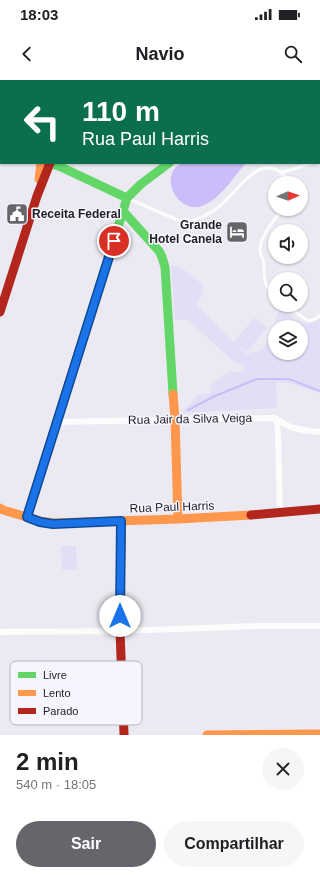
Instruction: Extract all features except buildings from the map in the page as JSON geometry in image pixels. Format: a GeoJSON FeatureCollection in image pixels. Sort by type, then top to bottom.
{"type":"FeatureCollection","features":[{"type":"Feature","properties":{"kind":"street"},"geometry":{"type":"LineString","coordinates":[[37,196],[41,164]]}},
{"type":"Feature","properties":{"kind":"street"},"geometry":{"type":"LineString","coordinates":[[0,312],[37,196],[50,164]]}},
{"type":"Feature","properties":{"kind":"street"},"geometry":{"type":"LineString","coordinates":[[53,164],[127,198]]}},
{"type":"Feature","properties":{"kind":"street"},"geometry":{"type":"LineString","coordinates":[[27,517],[127,198],[141,184],[168,164]]}},
{"type":"Feature","properties":{"kind":"street"},"geometry":{"type":"LineString","coordinates":[[123,211],[159,251],[165,267],[176,419],[178,519]]}},
{"type":"Feature","properties":{"kind":"street"},"geometry":{"type":"LineString","coordinates":[[274,418],[277,424],[278,432],[280,514]]}},
{"type":"Feature","properties":{"kind":"street","name":"Rua Jair da Silva Veiga"},"geometry":{"type":"LineString","coordinates":[[56,422],[274,418],[298,429],[320,432]]}},
{"type":"Feature","properties":{"kind":"street","name":"Rua Paul Harris"},"geometry":{"type":"LineString","coordinates":[[1,510],[40,522],[53,524],[280,514],[320,509]]}},
{"type":"Feature","properties":{"kind":"street"},"geometry":{"type":"LineString","coordinates":[[121,521],[121,661]]}},
{"type":"Feature","properties":{"kind":"street"},"geometry":{"type":"LineString","coordinates":[[0,632],[120,631],[258,626],[320,626]]}},
{"type":"Feature","properties":{"kind":"street"},"geometry":{"type":"LineString","coordinates":[[207,735],[320,734]]}},
{"type":"Feature","properties":{"kind":"lane"},"geometry":{"type":"LineString","coordinates":[[280,172],[294,170],[308,164]]}},
{"type":"Feature","properties":{"kind":"lane"},"geometry":{"type":"LineString","coordinates":[[127,198],[180,221],[189,221],[208,213],[221,205],[246,178],[260,169],[272,168],[284,176]]}},
{"type":"Feature","properties":{"kind":"lane"},"geometry":{"type":"LineString","coordinates":[[268,289],[265,283],[264,262],[260,248],[261,242],[269,226],[277,216]]}},
{"type":"Feature","properties":{"kind":"lane"},"geometry":{"type":"LineString","coordinates":[[296,312],[309,321],[320,315]]}},
{"type":"Feature","properties":{"kind":"shaded area"},"geometry":{"type":"Polygon","coordinates":[[[180,164],[245,164],[221,193],[202,206],[195,207],[188,206],[176,197],[171,183],[171,176],[174,169],[180,164]]]}},
{"type":"Feature","properties":{"kind":"shaded area"},"geometry":{"type":"Polygon","coordinates":[[[171,266],[176,266],[184,270],[203,285],[203,293],[196,304],[232,341],[247,354],[262,350],[268,339],[268,360],[308,360],[308,323],[320,318],[320,393],[289,383],[276,382],[277,408],[181,413],[199,394],[209,394],[211,391],[210,386],[230,371],[237,373],[243,371],[244,367],[241,364],[234,362],[188,320],[175,320],[171,266]]]}},
{"type":"Feature","properties":{"kind":"shaded area"},"geometry":{"type":"Polygon","coordinates":[[[280,312],[287,312],[298,320],[275,320],[280,312]]]}},
{"type":"Feature","properties":{"kind":"shaded area"},"geometry":{"type":"Polygon","coordinates":[[[254,318],[267,328],[247,352],[234,342],[254,318]]]}},
{"type":"Feature","properties":{"kind":"shaded area"},"geometry":{"type":"Polygon","coordinates":[[[61,546],[76,546],[77,569],[62,570],[61,546]]]}},
{"type":"Feature","properties":{"kind":"waterway"},"geometry":{"type":"LineString","coordinates":[[188,410],[215,396],[257,379],[289,379],[320,391]]}},
{"type":"Feature","properties":{"kind":"traffic: fast"},"geometry":{"type":"LineString","coordinates":[[52,164],[127,198],[123,211],[159,251],[165,267],[173,394]]}},
{"type":"Feature","properties":{"kind":"traffic: fast"},"geometry":{"type":"LineString","coordinates":[[127,198],[141,184],[168,164]]}},
{"type":"Feature","properties":{"kind":"traffic: fast"},"geometry":{"type":"LineString","coordinates":[[80,348],[123,211]]}},
{"type":"Feature","properties":{"kind":"traffic: slow"},"geometry":{"type":"LineString","coordinates":[[39,179],[41,164]]}},
{"type":"Feature","properties":{"kind":"traffic: slow"},"geometry":{"type":"LineString","coordinates":[[173,394],[178,519],[251,515]]}},
{"type":"Feature","properties":{"kind":"traffic: slow"},"geometry":{"type":"LineString","coordinates":[[0,508],[40,521],[53,523],[178,519]]}},
{"type":"Feature","properties":{"kind":"traffic: slow"},"geometry":{"type":"LineString","coordinates":[[207,735],[320,734]]}},
{"type":"Feature","properties":{"kind":"traffic: jam"},"geometry":{"type":"LineString","coordinates":[[0,312],[37,196],[50,164]]}},
{"type":"Feature","properties":{"kind":"traffic: jam"},"geometry":{"type":"LineString","coordinates":[[27,517],[80,348]]}},
{"type":"Feature","properties":{"kind":"traffic: jam"},"geometry":{"type":"LineString","coordinates":[[251,515],[320,509]]}},
{"type":"Feature","properties":{"kind":"traffic: jam"},"geometry":{"type":"LineString","coordinates":[[121,521],[121,661]]}},
{"type":"Feature","properties":{"kind":"traffic: jam"},"geometry":{"type":"LineString","coordinates":[[124,725],[124,734]]}},
{"type":"Feature","properties":{"kind":"place","name":"Receita Federal"},"geometry":{"type":"Point","coordinates":[17,214]}},
{"type":"Feature","properties":{"kind":"place","name":"Grande Hotel Canela"},"geometry":{"type":"Point","coordinates":[237,232]}},
{"type":"Feature","properties":{"kind":"route"},"geometry":{"type":"LineString","coordinates":[[114,241],[27,517],[40,522],[53,524],[121,521],[120,616]]}}]}
